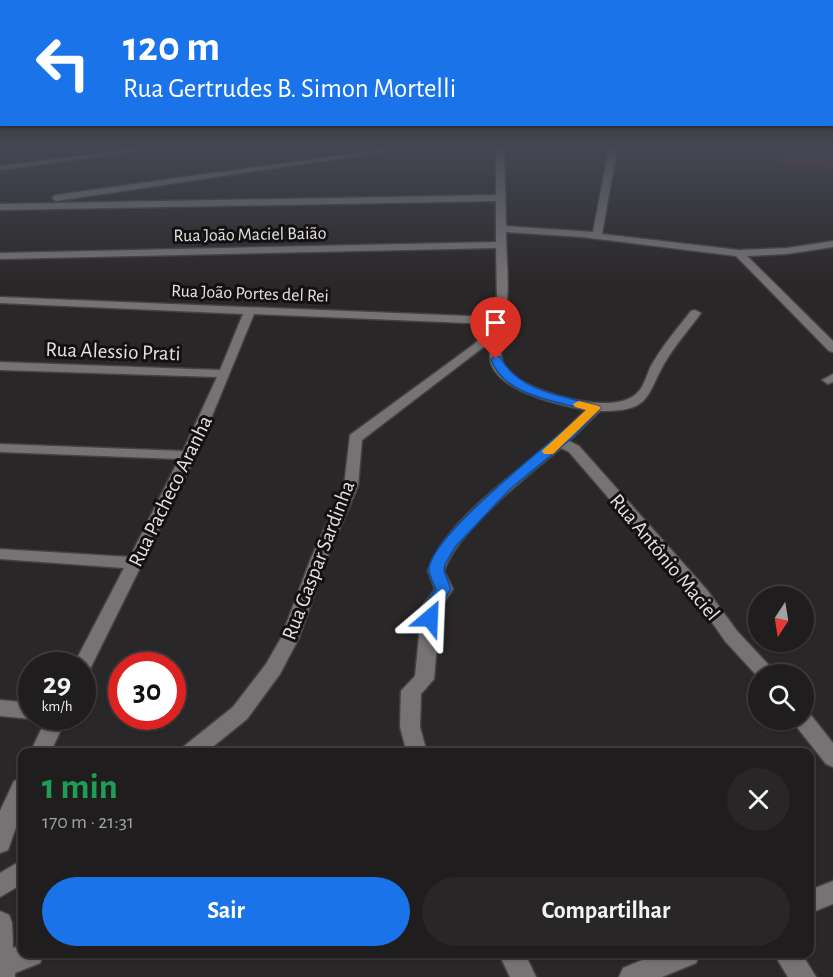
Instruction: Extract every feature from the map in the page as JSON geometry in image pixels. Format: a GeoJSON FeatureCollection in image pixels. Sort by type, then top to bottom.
{"type":"FeatureCollection","features":[{"type":"Feature","properties":{"kind":"street"},"geometry":{"type":"LineString","coordinates":[[0,206],[87,194]]}},
{"type":"Feature","properties":{"kind":"street"},"geometry":{"type":"LineString","coordinates":[[501,194],[502,301],[497,327],[497,363],[499,369],[517,384],[539,393],[595,408],[621,406],[643,396],[666,352],[695,313]]}},
{"type":"Feature","properties":{"kind":"street"},"geometry":{"type":"LineString","coordinates":[[597,236],[605,194]]}},
{"type":"Feature","properties":{"kind":"street"},"geometry":{"type":"LineString","coordinates":[[0,206],[501,198]]}},
{"type":"Feature","properties":{"kind":"street"},"geometry":{"type":"LineString","coordinates":[[501,229],[597,236],[739,253],[787,251],[833,244]]}},
{"type":"Feature","properties":{"kind":"street","name":"Rua João Maciel Baião"},"geometry":{"type":"LineString","coordinates":[[0,256],[501,245]]}},
{"type":"Feature","properties":{"kind":"street"},"geometry":{"type":"LineString","coordinates":[[739,253],[833,348]]}},
{"type":"Feature","properties":{"kind":"street","name":"Rua João Portes del Rei"},"geometry":{"type":"LineString","coordinates":[[0,300],[249,311],[497,327]]}},
{"type":"Feature","properties":{"kind":"street","name":"Rua Pacheco Aranha"},"geometry":{"type":"LineString","coordinates":[[90,652],[189,455],[225,375],[249,311]]}},
{"type":"Feature","properties":{"kind":"street","name":"Rua Gaspar Sardinha"},"geometry":{"type":"LineString","coordinates":[[196,748],[240,713],[273,669],[284,648],[319,558],[351,486],[355,438],[477,348],[497,327]]}},
{"type":"Feature","properties":{"kind":"street","name":"Rua Alessio Prati"},"geometry":{"type":"LineString","coordinates":[[0,366],[225,375]]}},
{"type":"Feature","properties":{"kind":"street"},"geometry":{"type":"LineString","coordinates":[[416,748],[410,727],[411,691],[424,679],[431,607],[444,589],[436,571],[441,556],[458,535],[505,488],[560,442],[595,408]]}},
{"type":"Feature","properties":{"kind":"street","name":"Rua Antônio Maciel"},"geometry":{"type":"LineString","coordinates":[[560,442],[573,449],[701,594],[731,636],[758,664]]}},
{"type":"Feature","properties":{"kind":"street"},"geometry":{"type":"LineString","coordinates":[[0,448],[189,455]]}},
{"type":"Feature","properties":{"kind":"street"},"geometry":{"type":"LineString","coordinates":[[0,554],[135,563]]}},
{"type":"Feature","properties":{"kind":"street"},"geometry":{"type":"LineString","coordinates":[[0,708],[18,710]]}},
{"type":"Feature","properties":{"kind":"street"},"geometry":{"type":"LineString","coordinates":[[42,748],[51,730]]}},
{"type":"Feature","properties":{"kind":"street"},"geometry":{"type":"LineString","coordinates":[[811,730],[833,758]]}},
{"type":"Feature","properties":{"kind":"street"},"geometry":{"type":"LineString","coordinates":[[0,843],[18,796]]}},
{"type":"Feature","properties":{"kind":"street"},"geometry":{"type":"LineString","coordinates":[[0,886],[18,873]]}},
{"type":"Feature","properties":{"kind":"street"},"geometry":{"type":"LineString","coordinates":[[814,900],[833,892]]}},
{"type":"Feature","properties":{"kind":"street"},"geometry":{"type":"LineString","coordinates":[[0,923],[2,971],[24,958]]}},
{"type":"Feature","properties":{"kind":"street"},"geometry":{"type":"LineString","coordinates":[[514,958],[523,977]]}},
{"type":"Feature","properties":{"kind":"street"},"geometry":{"type":"LineString","coordinates":[[632,977],[677,958]]}},
{"type":"Feature","properties":{"kind":"street"},"geometry":{"type":"LineString","coordinates":[[790,958],[803,977]]}},
{"type":"Feature","properties":{"kind":"slow traffic"},"geometry":{"type":"LineString","coordinates":[[548,451],[578,426],[595,408],[579,404]]}},
{"type":"Feature","properties":{"kind":"route"},"geometry":{"type":"LineString","coordinates":[[430,618],[431,607],[444,589],[436,571],[437,564],[450,543],[505,488],[569,434],[595,408],[539,393],[517,384],[499,369],[496,359]]}}]}
